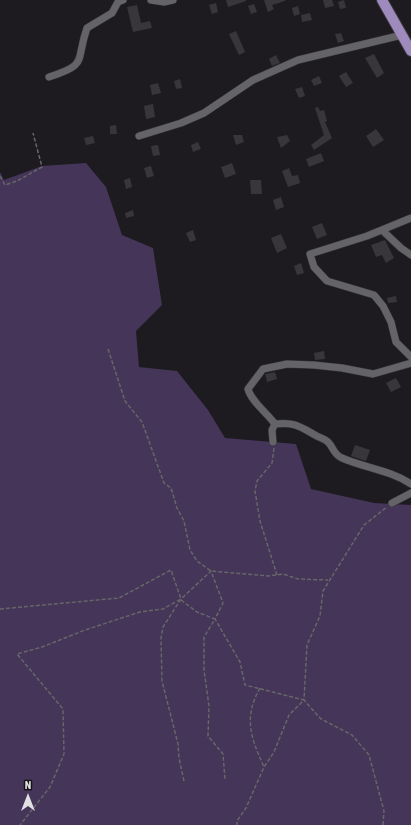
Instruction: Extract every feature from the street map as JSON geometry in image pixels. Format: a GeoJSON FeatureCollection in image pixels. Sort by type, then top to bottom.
{"type":"FeatureCollection","features":[{"type":"Feature","properties":{"kind":"main road"},"geometry":{"type":"LineString","coordinates":[[382,0],[411,51]]}},
{"type":"Feature","properties":{"kind":"street"},"geometry":{"type":"LineString","coordinates":[[49,77],[72,70],[80,60],[87,28],[112,12],[118,2],[123,0]]}},
{"type":"Feature","properties":{"kind":"street"},"geometry":{"type":"LineString","coordinates":[[151,0],[164,2],[173,0]]}},
{"type":"Feature","properties":{"kind":"street"},"geometry":{"type":"LineString","coordinates":[[139,136],[181,123],[204,113],[253,80],[298,60],[402,35]]}},
{"type":"Feature","properties":{"kind":"street"},"geometry":{"type":"LineString","coordinates":[[411,218],[382,230],[310,254],[310,259],[314,267],[327,281],[374,295],[383,306],[391,322],[396,342],[411,357]]}},
{"type":"Feature","properties":{"kind":"street"},"geometry":{"type":"LineString","coordinates":[[382,230],[401,248],[411,255]]}},
{"type":"Feature","properties":{"kind":"street"},"geometry":{"type":"LineString","coordinates":[[275,424],[263,408],[250,397],[248,390],[263,369],[287,364],[314,365],[342,368],[373,374],[411,363]]}},
{"type":"Feature","properties":{"kind":"street"},"geometry":{"type":"LineString","coordinates":[[273,442],[272,430],[275,424]]}},
{"type":"Feature","properties":{"kind":"street"},"geometry":{"type":"LineString","coordinates":[[275,424],[297,424],[316,436],[325,439],[330,444],[333,452],[340,457],[357,464],[399,476],[411,484]]}},
{"type":"Feature","properties":{"kind":"street"},"geometry":{"type":"LineString","coordinates":[[392,503],[411,493]]}},
{"type":"Feature","properties":{"kind":"path"},"geometry":{"type":"LineString","coordinates":[[0,176],[4,185],[17,181],[42,167],[33,133]]}},
{"type":"Feature","properties":{"kind":"path"},"geometry":{"type":"LineString","coordinates":[[108,349],[125,401],[131,406],[142,422],[164,483],[172,488],[184,521],[190,550],[197,561],[211,571],[226,574],[277,575],[328,580]]}},
{"type":"Feature","properties":{"kind":"path"},"geometry":{"type":"LineString","coordinates":[[273,442],[275,449],[272,463],[257,481],[255,491],[260,521],[277,575]]}},
{"type":"Feature","properties":{"kind":"path"},"geometry":{"type":"LineString","coordinates":[[237,825],[237,821],[246,808],[264,767],[274,752],[290,716],[304,700],[307,645],[320,616],[323,591],[328,580],[340,566],[364,525],[392,503]]}},
{"type":"Feature","properties":{"kind":"path"},"geometry":{"type":"LineString","coordinates":[[0,609],[119,598],[171,570],[181,600],[197,612],[215,619],[240,662],[245,685],[304,700],[321,719],[352,735],[369,756],[374,770],[376,788],[384,811],[383,825]]}},
{"type":"Feature","properties":{"kind":"path"},"geometry":{"type":"LineString","coordinates":[[184,781],[179,758],[178,744],[162,681],[162,627],[181,600],[211,571]]}},
{"type":"Feature","properties":{"kind":"path"},"geometry":{"type":"LineString","coordinates":[[211,571],[223,603],[204,637],[204,670],[209,706],[208,736],[223,754],[225,779]]}},
{"type":"Feature","properties":{"kind":"path"},"geometry":{"type":"LineString","coordinates":[[20,825],[50,787],[64,754],[62,709],[17,654],[42,647],[85,630],[140,612],[163,609],[181,600]]}},
{"type":"Feature","properties":{"kind":"path"},"geometry":{"type":"LineString","coordinates":[[260,688],[253,701],[250,716],[250,731],[254,745],[264,767]]}},
{"type":"Feature","properties":{"kind":"shaded area"},"geometry":{"type":"Polygon","coordinates":[[[86,163],[106,187],[122,235],[153,248],[162,305],[136,331],[139,367],[177,371],[208,410],[225,438],[296,444],[311,489],[374,503],[411,505],[411,825],[0,825],[0,172],[4,180],[42,166],[86,163]]]}},
{"type":"Feature","properties":{"kind":"building"},"geometry":{"type":"Polygon","coordinates":[[[226,0],[246,0],[246,1],[228,7],[226,0]]]}},
{"type":"Feature","properties":{"kind":"building"},"geometry":{"type":"Polygon","coordinates":[[[264,0],[285,1],[272,5],[274,9],[268,12],[264,0]]]}},
{"type":"Feature","properties":{"kind":"building"},"geometry":{"type":"Polygon","coordinates":[[[323,0],[332,0],[334,6],[325,8],[323,0]]]}},
{"type":"Feature","properties":{"kind":"building"},"geometry":{"type":"Polygon","coordinates":[[[344,0],[346,8],[340,9],[338,2],[344,0]]]}},
{"type":"Feature","properties":{"kind":"building"},"geometry":{"type":"Polygon","coordinates":[[[216,3],[218,12],[212,14],[209,5],[216,3]]]}},
{"type":"Feature","properties":{"kind":"building"},"geometry":{"type":"Polygon","coordinates":[[[254,4],[257,12],[251,14],[248,6],[254,4]]]}},
{"type":"Feature","properties":{"kind":"building"},"geometry":{"type":"Polygon","coordinates":[[[137,5],[141,23],[150,21],[152,28],[133,32],[127,7],[137,5]]]}},
{"type":"Feature","properties":{"kind":"building"},"geometry":{"type":"Polygon","coordinates":[[[298,6],[300,14],[294,16],[292,8],[298,6]]]}},
{"type":"Feature","properties":{"kind":"building"},"geometry":{"type":"Polygon","coordinates":[[[310,13],[312,20],[302,22],[301,15],[310,13]]]}},
{"type":"Feature","properties":{"kind":"building"},"geometry":{"type":"Polygon","coordinates":[[[236,31],[245,52],[239,55],[229,34],[236,31]]]}},
{"type":"Feature","properties":{"kind":"building"},"geometry":{"type":"Polygon","coordinates":[[[341,33],[344,41],[338,43],[335,34],[341,33]]]}},
{"type":"Feature","properties":{"kind":"building"},"geometry":{"type":"Polygon","coordinates":[[[374,54],[384,73],[377,78],[365,58],[374,54]]]}},
{"type":"Feature","properties":{"kind":"building"},"geometry":{"type":"Polygon","coordinates":[[[276,55],[280,63],[272,66],[269,59],[276,55]]]}},
{"type":"Feature","properties":{"kind":"building"},"geometry":{"type":"Polygon","coordinates":[[[346,72],[353,83],[346,87],[339,76],[346,72]]]}},
{"type":"Feature","properties":{"kind":"building"},"geometry":{"type":"Polygon","coordinates":[[[319,76],[322,83],[314,86],[311,80],[319,76]]]}},
{"type":"Feature","properties":{"kind":"building"},"geometry":{"type":"Polygon","coordinates":[[[180,79],[182,88],[176,89],[174,81],[180,79]]]}},
{"type":"Feature","properties":{"kind":"building"},"geometry":{"type":"Polygon","coordinates":[[[158,83],[161,93],[152,95],[150,85],[158,83]]]}},
{"type":"Feature","properties":{"kind":"building"},"geometry":{"type":"Polygon","coordinates":[[[302,87],[305,96],[299,98],[295,89],[302,87]]]}},
{"type":"Feature","properties":{"kind":"building"},"geometry":{"type":"Polygon","coordinates":[[[153,104],[155,117],[146,119],[144,106],[153,104]]]}},
{"type":"Feature","properties":{"kind":"building"},"geometry":{"type":"Polygon","coordinates":[[[318,107],[320,111],[324,110],[327,121],[325,122],[332,138],[314,150],[311,145],[324,135],[315,108],[318,107]]]}},
{"type":"Feature","properties":{"kind":"building"},"geometry":{"type":"Polygon","coordinates":[[[116,125],[117,134],[110,134],[110,126],[116,125]]]}},
{"type":"Feature","properties":{"kind":"building"},"geometry":{"type":"Polygon","coordinates":[[[376,129],[384,140],[373,147],[366,136],[376,129]]]}},
{"type":"Feature","properties":{"kind":"building"},"geometry":{"type":"Polygon","coordinates":[[[233,135],[242,135],[244,142],[236,145],[233,135]]]}},
{"type":"Feature","properties":{"kind":"building"},"geometry":{"type":"Polygon","coordinates":[[[287,135],[290,141],[281,148],[277,137],[287,135]]]}},
{"type":"Feature","properties":{"kind":"building"},"geometry":{"type":"Polygon","coordinates":[[[93,136],[95,143],[86,145],[84,138],[93,136]]]}},
{"type":"Feature","properties":{"kind":"building"},"geometry":{"type":"Polygon","coordinates":[[[198,142],[201,149],[193,152],[191,145],[198,142]]]}},
{"type":"Feature","properties":{"kind":"building"},"geometry":{"type":"Polygon","coordinates":[[[158,145],[160,155],[153,156],[151,146],[158,145]]]}},
{"type":"Feature","properties":{"kind":"building"},"geometry":{"type":"Polygon","coordinates":[[[321,153],[324,161],[309,167],[306,159],[321,153]]]}},
{"type":"Feature","properties":{"kind":"building"},"geometry":{"type":"Polygon","coordinates":[[[232,163],[236,174],[225,178],[221,167],[232,163]]]}},
{"type":"Feature","properties":{"kind":"building"},"geometry":{"type":"Polygon","coordinates":[[[151,166],[154,176],[147,178],[144,168],[151,166]]]}},
{"type":"Feature","properties":{"kind":"building"},"geometry":{"type":"Polygon","coordinates":[[[289,168],[292,176],[298,175],[300,183],[288,187],[282,171],[289,168]]]}},
{"type":"Feature","properties":{"kind":"building"},"geometry":{"type":"Polygon","coordinates":[[[130,178],[132,187],[126,189],[124,180],[130,178]]]}},
{"type":"Feature","properties":{"kind":"building"},"geometry":{"type":"Polygon","coordinates":[[[250,180],[261,180],[262,194],[251,194],[250,180]]]}},
{"type":"Feature","properties":{"kind":"building"},"geometry":{"type":"Polygon","coordinates":[[[281,197],[284,207],[276,210],[273,200],[281,197]]]}},
{"type":"Feature","properties":{"kind":"building"},"geometry":{"type":"Polygon","coordinates":[[[133,210],[134,216],[126,218],[125,213],[133,210]]]}},
{"type":"Feature","properties":{"kind":"building"},"geometry":{"type":"Polygon","coordinates":[[[322,223],[327,235],[317,239],[312,227],[322,223]]]}},
{"type":"Feature","properties":{"kind":"building"},"geometry":{"type":"Polygon","coordinates":[[[193,230],[196,240],[190,242],[186,233],[193,230]]]}},
{"type":"Feature","properties":{"kind":"building"},"geometry":{"type":"Polygon","coordinates":[[[281,234],[287,248],[277,253],[271,238],[281,234]]]}},
{"type":"Feature","properties":{"kind":"building"},"geometry":{"type":"Polygon","coordinates":[[[385,240],[394,258],[386,263],[382,255],[376,257],[371,245],[385,240]]]}},
{"type":"Feature","properties":{"kind":"building"},"geometry":{"type":"Polygon","coordinates":[[[301,263],[304,273],[297,275],[294,266],[301,263]]]}},
{"type":"Feature","properties":{"kind":"building"},"geometry":{"type":"Polygon","coordinates":[[[396,296],[397,302],[388,303],[387,298],[396,296]]]}},
{"type":"Feature","properties":{"kind":"building"},"geometry":{"type":"Polygon","coordinates":[[[324,351],[325,359],[315,360],[314,353],[324,351]]]}},
{"type":"Feature","properties":{"kind":"building"},"geometry":{"type":"Polygon","coordinates":[[[275,372],[277,379],[267,382],[265,374],[275,372]]]}},
{"type":"Feature","properties":{"kind":"building"},"geometry":{"type":"Polygon","coordinates":[[[396,378],[401,387],[391,392],[386,383],[396,378]]]}},
{"type":"Feature","properties":{"kind":"building"},"geometry":{"type":"Polygon","coordinates":[[[355,445],[370,450],[366,461],[351,456],[355,445]]]}}]}
